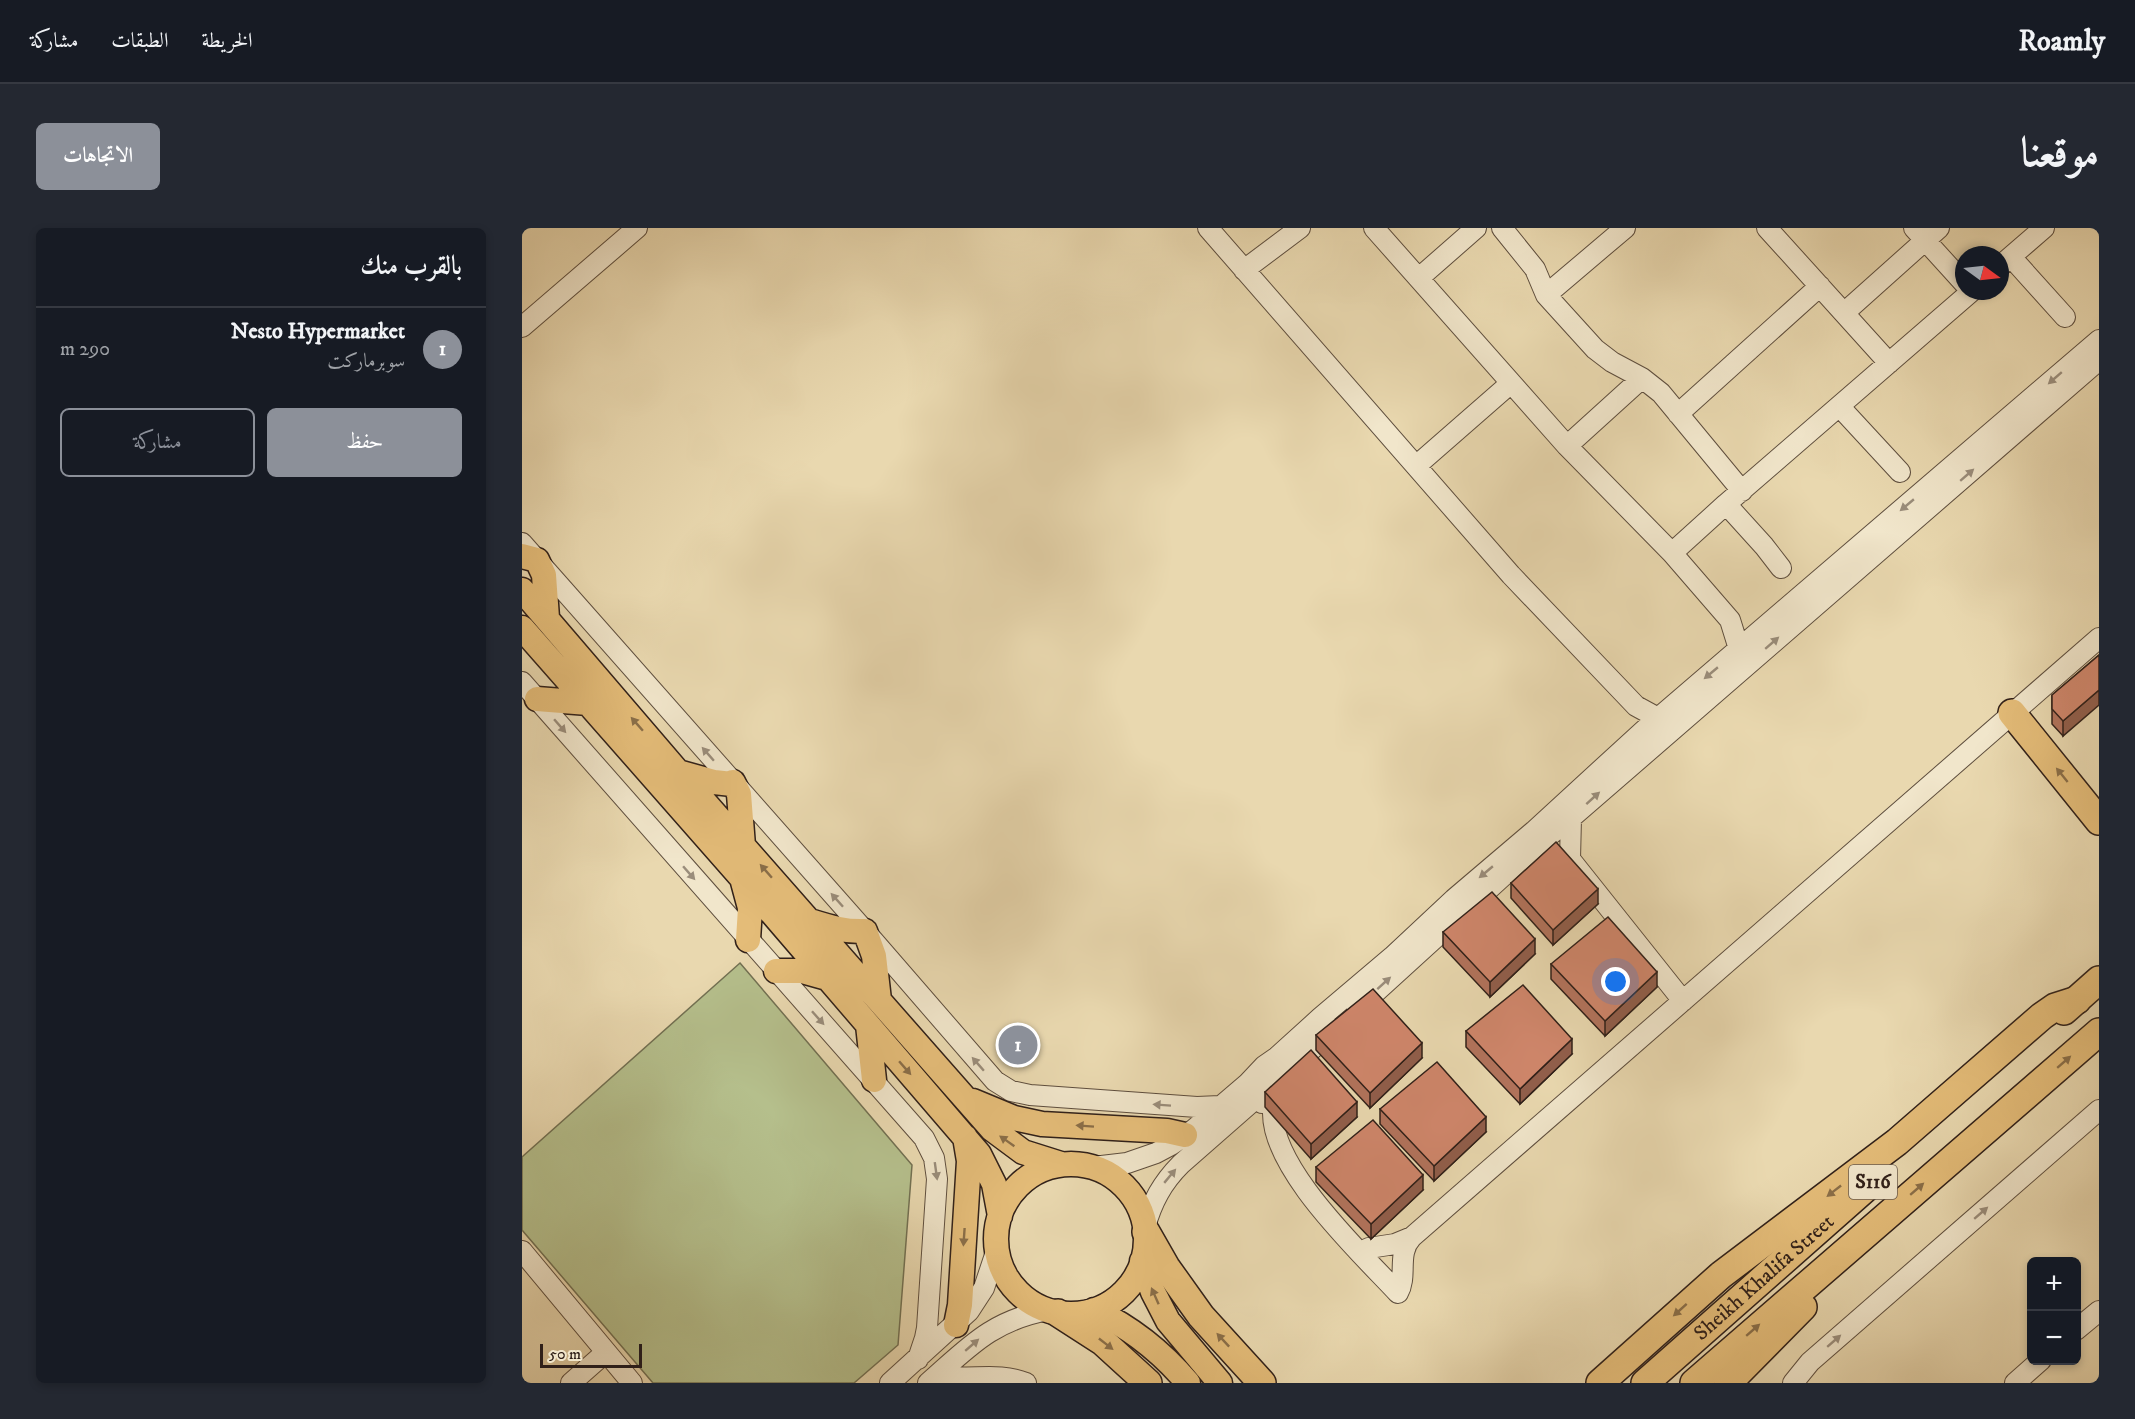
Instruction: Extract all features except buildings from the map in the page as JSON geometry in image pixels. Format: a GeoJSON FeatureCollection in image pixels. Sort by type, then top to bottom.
{"type":"FeatureCollection","features":[{"type":"Feature","properties":{"kind":"highway"},"geometry":{"type":"LineString","coordinates":[[2012,713],[2099,820]]}},
{"type":"Feature","properties":{"kind":"highway","name":"Sheikh Khalifa Street"},"geometry":{"type":"LineString","coordinates":[[1646,1383],[2099,980]]}},
{"type":"Feature","properties":{"kind":"highway"},"geometry":{"type":"LineString","coordinates":[[1600,1383],[1721,1275],[1897,1142],[2042,1016],[2055,1007],[2077,1000]]}},
{"type":"Feature","properties":{"kind":"highway","name":"Sheikh Khalifa Street"},"geometry":{"type":"LineString","coordinates":[[1694,1383],[2099,1032]]}},
{"type":"Feature","properties":{"kind":"highway"},"geometry":{"type":"LineString","coordinates":[[1145,1230],[1166,1267],[1201,1317],[1262,1383]]}},
{"type":"Feature","properties":{"kind":"highway"},"geometry":{"type":"LineString","coordinates":[[1728,1383],[1801,1310],[1814,1291],[1821,1272]]}},
{"type":"Feature","properties":{"kind":"highway"},"geometry":{"type":"LineString","coordinates":[[1053,1311],[1103,1342],[1148,1383]]}},
{"type":"Feature","properties":{"kind":"main road"},"geometry":{"type":"LineString","coordinates":[[527,553],[544,575],[547,618]]}},
{"type":"Feature","properties":{"kind":"main road"},"geometry":{"type":"LineString","coordinates":[[522,590],[678,772],[992,1128],[1012,1145],[1035,1157],[1061,1164]]}},
{"type":"Feature","properties":{"kind":"main road"},"geometry":{"type":"LineString","coordinates":[[522,628],[980,1154],[997,1194],[1000,1216]]}},
{"type":"Feature","properties":{"kind":"main road"},"geometry":{"type":"LineString","coordinates":[[529,690],[588,703]]}},
{"type":"Feature","properties":{"kind":"main road"},"geometry":{"type":"LineString","coordinates":[[678,772],[714,782],[732,784],[733,782],[739,794],[743,846]]}},
{"type":"Feature","properties":{"kind":"main road"},"geometry":{"type":"LineString","coordinates":[[741,877],[750,908],[748,940]]}},
{"type":"Feature","properties":{"kind":"main road"},"geometry":{"type":"LineString","coordinates":[[810,921],[851,932],[865,931],[874,956],[879,1000]]}},
{"type":"Feature","properties":{"kind":"main road"},"geometry":{"type":"LineString","coordinates":[[776,971],[802,971],[827,978]]}},
{"type":"Feature","properties":{"kind":"main road"},"geometry":{"type":"LineString","coordinates":[[868,1025],[874,1080]]}},
{"type":"Feature","properties":{"kind":"main road"},"geometry":{"type":"LineString","coordinates":[[964,1097],[1000,1113],[1035,1122],[1167,1131],[1185,1135]]}},
{"type":"Feature","properties":{"kind":"main road"},"geometry":{"type":"LineString","coordinates":[[956,1325],[960,1305],[969,1161],[965,1137]]}},
{"type":"Feature","properties":{"kind":"main road"},"geometry":{"type":"LineString","coordinates":[[1143,1261],[1135,1277],[1124,1291],[1110,1302],[1094,1310],[1076,1314],[1053,1311],[1026,1298],[1009,1280],[1001,1265],[997,1249],[1000,1216],[1006,1201],[1017,1187],[1029,1176],[1044,1168],[1061,1164],[1077,1164],[1093,1167],[1109,1174],[1128,1190],[1141,1211],[1145,1230],[1143,1261],[1153,1292],[1168,1321],[1220,1383]]}},
{"type":"Feature","properties":{"kind":"main road"},"geometry":{"type":"LineString","coordinates":[[1094,1310],[1142,1337],[1185,1380]]}},
{"type":"Feature","properties":{"kind":"street"},"geometry":{"type":"LineString","coordinates":[[522,327],[637,228]]}},
{"type":"Feature","properties":{"kind":"street"},"geometry":{"type":"LineString","coordinates":[[1208,228],[1511,575],[1636,706],[1650,724]]}},
{"type":"Feature","properties":{"kind":"street"},"geometry":{"type":"LineString","coordinates":[[1244,270],[1300,228]]}},
{"type":"Feature","properties":{"kind":"street"},"geometry":{"type":"LineString","coordinates":[[1374,228],[1567,446],[1672,553],[1730,620],[1739,649]]}},
{"type":"Feature","properties":{"kind":"street"},"geometry":{"type":"LineString","coordinates":[[1419,278],[1476,228]]}},
{"type":"Feature","properties":{"kind":"street"},"geometry":{"type":"LineString","coordinates":[[1502,228],[1535,269],[1546,295],[1595,349],[1612,362],[1642,378],[1661,393],[1742,491]]}},
{"type":"Feature","properties":{"kind":"street"},"geometry":{"type":"LineString","coordinates":[[1546,295],[1625,228]]}},
{"type":"Feature","properties":{"kind":"street"},"geometry":{"type":"LineString","coordinates":[[1767,228],[1889,363]]}},
{"type":"Feature","properties":{"kind":"street"},"geometry":{"type":"LineString","coordinates":[[2009,257],[2034,231]]}},
{"type":"Feature","properties":{"kind":"street"},"geometry":{"type":"LineString","coordinates":[[1844,312],[1926,232],[1955,271]]}},
{"type":"Feature","properties":{"kind":"street"},"geometry":{"type":"LineString","coordinates":[[2009,265],[2065,317]]}},
{"type":"Feature","properties":{"kind":"street"},"geometry":{"type":"LineString","coordinates":[[1678,414],[1820,286]]}},
{"type":"Feature","properties":{"kind":"street"},"geometry":{"type":"LineString","coordinates":[[1672,553],[1962,300]]}},
{"type":"Feature","properties":{"kind":"street"},"geometry":{"type":"LineString","coordinates":[[1093,1167],[1127,1163],[1172,1145],[1185,1135],[1228,1111],[1324,1040],[1535,847],[1650,724],[2099,340]]}},
{"type":"Feature","properties":{"kind":"street"},"geometry":{"type":"LineString","coordinates":[[1145,1230],[1158,1193],[1168,1177],[1198,1147],[1264,1066],[1284,1052],[1454,899],[1567,812],[2099,360]]}},
{"type":"Feature","properties":{"kind":"street"},"geometry":{"type":"LineString","coordinates":[[1567,446],[1642,378]]}},
{"type":"Feature","properties":{"kind":"street"},"geometry":{"type":"LineString","coordinates":[[1416,466],[1511,383]]}},
{"type":"Feature","properties":{"kind":"street"},"geometry":{"type":"LineString","coordinates":[[1839,405],[1900,472]]}},
{"type":"Feature","properties":{"kind":"street"},"geometry":{"type":"LineString","coordinates":[[1726,504],[1781,568]]}},
{"type":"Feature","properties":{"kind":"street"},"geometry":{"type":"LineString","coordinates":[[527,553],[865,931],[988,1075],[1011,1091],[1030,1095],[1248,1112],[1265,1101],[1272,1100],[1274,1104],[1271,1115],[1273,1125],[1290,1164],[1316,1203],[1398,1293],[1402,1280],[1404,1250],[1406,1243],[1412,1237],[2099,638]]}},
{"type":"Feature","properties":{"kind":"street"},"geometry":{"type":"LineString","coordinates":[[1730,620],[1760,630]]}},
{"type":"Feature","properties":{"kind":"street"},"geometry":{"type":"LineString","coordinates":[[529,690],[924,1138],[936,1168],[937,1189],[927,1328],[918,1359]]}},
{"type":"Feature","properties":{"kind":"street"},"geometry":{"type":"LineString","coordinates":[[1567,812],[1570,859],[1683,1000]]}},
{"type":"Feature","properties":{"kind":"street"},"geometry":{"type":"LineString","coordinates":[[1535,847],[1551,856],[1570,859]]}},
{"type":"Feature","properties":{"kind":"street"},"geometry":{"type":"LineString","coordinates":[[1793,1383],[1810,1362],[2099,1110]]}},
{"type":"Feature","properties":{"kind":"street"},"geometry":{"type":"LineString","coordinates":[[1360,1252],[1395,1244],[1412,1237]]}},
{"type":"Feature","properties":{"kind":"street"},"geometry":{"type":"LineString","coordinates":[[890,1383],[969,1311],[984,1288],[997,1249]]}},
{"type":"Feature","properties":{"kind":"street"},"geometry":{"type":"LineString","coordinates":[[522,1251],[632,1383]]}},
{"type":"Feature","properties":{"kind":"street"},"geometry":{"type":"LineString","coordinates":[[933,1379],[979,1339],[1000,1325],[1023,1315],[1053,1311]]}},
{"type":"Feature","properties":{"kind":"street"},"geometry":{"type":"LineString","coordinates":[[2081,1326],[2099,1311]]}},
{"type":"Feature","properties":{"kind":"street"},"geometry":{"type":"LineString","coordinates":[[571,1383],[605,1353]]}},
{"type":"Feature","properties":{"kind":"street"},"geometry":{"type":"LineString","coordinates":[[2015,1383],[2035,1365]]}},
{"type":"Feature","properties":{"kind":"street"},"geometry":{"type":"LineString","coordinates":[[933,1379],[1004,1377],[1026,1383]]}},
{"type":"Feature","properties":{"kind":"green space"},"geometry":{"type":"Polygon","coordinates":[[[740,963],[912,1165],[898,1345],[854,1383],[653,1383],[522,1230],[522,1157],[740,963]]]}},
{"type":"Feature","properties":{"kind":"place","name":"Nesto Hypermarket"},"geometry":{"type":"Point","coordinates":[1018,1045]}}]}
